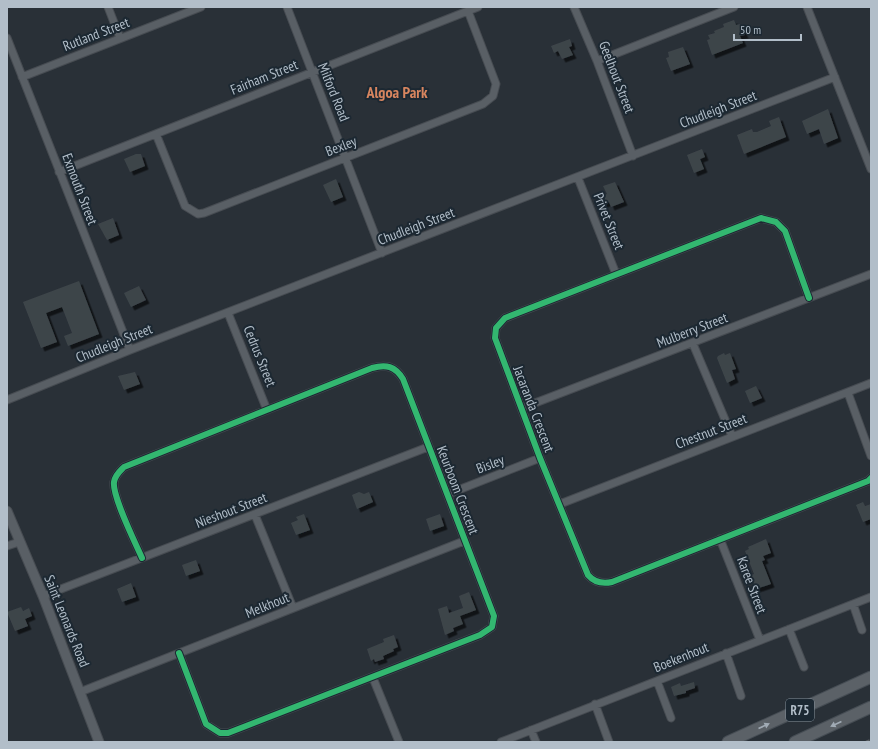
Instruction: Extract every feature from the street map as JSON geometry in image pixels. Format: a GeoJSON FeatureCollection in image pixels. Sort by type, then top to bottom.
{"type":"FeatureCollection","features":[{"type":"Feature","properties":{"kind":"main road","name":"R75"},"geometry":{"type":"LineString","coordinates":[[728,742],[871,677]]}},
{"type":"Feature","properties":{"kind":"main road","name":"R75"},"geometry":{"type":"LineString","coordinates":[[795,742],[871,707]]}},
{"type":"Feature","properties":{"kind":"street"},"geometry":{"type":"LineString","coordinates":[[108,7],[120,38]]}},
{"type":"Feature","properties":{"kind":"street","name":"Rutland Street"},"geometry":{"type":"LineString","coordinates":[[22,76],[201,7]]}},
{"type":"Feature","properties":{"kind":"street","name":"Milford Road"},"geometry":{"type":"LineString","coordinates":[[287,7],[382,253]]}},
{"type":"Feature","properties":{"kind":"street","name":"Fairham Street"},"geometry":{"type":"LineString","coordinates":[[59,172],[478,7]]}},
{"type":"Feature","properties":{"kind":"street","name":"Geelhout Street"},"geometry":{"type":"LineString","coordinates":[[574,7],[597,61],[633,156]]}},
{"type":"Feature","properties":{"kind":"street"},"geometry":{"type":"LineString","coordinates":[[597,61],[734,7]]}},
{"type":"Feature","properties":{"kind":"street"},"geometry":{"type":"LineString","coordinates":[[807,7],[871,169]]}},
{"type":"Feature","properties":{"kind":"street","name":"Bexley"},"geometry":{"type":"LineString","coordinates":[[156,134],[185,206],[198,214],[209,212],[483,104],[493,96],[496,84],[468,11]]}},
{"type":"Feature","properties":{"kind":"street","name":"Exmouth Street"},"geometry":{"type":"LineString","coordinates":[[7,38],[130,350]]}},
{"type":"Feature","properties":{"kind":"street","name":"Chudleigh Street"},"geometry":{"type":"LineString","coordinates":[[7,400],[130,350],[578,178],[835,77]]}},
{"type":"Feature","properties":{"kind":"street","name":"Privet Street"},"geometry":{"type":"LineString","coordinates":[[578,178],[616,274]]}},
{"type":"Feature","properties":{"kind":"street","name":"Jacaranda Crescent"},"geometry":{"type":"LineString","coordinates":[[810,298],[785,231],[776,222],[766,218],[755,219],[519,312],[500,322],[495,333],[496,344],[522,408],[540,458],[588,575],[592,579],[599,582],[612,582],[868,481],[871,478]]}},
{"type":"Feature","properties":{"kind":"street","name":"Mulberry Street"},"geometry":{"type":"LineString","coordinates":[[522,408],[693,344],[871,274]]}},
{"type":"Feature","properties":{"kind":"street","name":"Cedrus Street"},"geometry":{"type":"LineString","coordinates":[[228,313],[267,410]]}},
{"type":"Feature","properties":{"kind":"street"},"geometry":{"type":"LineString","coordinates":[[693,344],[732,436]]}},
{"type":"Feature","properties":{"kind":"street","name":"Keurboom Crescent"},"geometry":{"type":"LineString","coordinates":[[142,558],[115,494],[114,481],[119,471],[132,463],[372,368],[387,366],[395,369],[403,379],[428,448],[448,494],[464,541],[494,616],[492,627],[480,635],[373,678],[228,733],[220,733],[206,724],[179,654]]}},
{"type":"Feature","properties":{"kind":"street","name":"Chestnut Street"},"geometry":{"type":"LineString","coordinates":[[560,504],[732,436],[871,384]]}},
{"type":"Feature","properties":{"kind":"street"},"geometry":{"type":"LineString","coordinates":[[848,393],[871,456]]}},
{"type":"Feature","properties":{"kind":"street","name":"Nieshout Street"},"geometry":{"type":"LineString","coordinates":[[42,596],[428,448]]}},
{"type":"Feature","properties":{"kind":"street","name":"Bisley"},"geometry":{"type":"LineString","coordinates":[[448,494],[540,458]]}},
{"type":"Feature","properties":{"kind":"street","name":"Saint Leonards Road"},"geometry":{"type":"LineString","coordinates":[[7,511],[99,742]]}},
{"type":"Feature","properties":{"kind":"street"},"geometry":{"type":"LineString","coordinates":[[255,515],[293,608]]}},
{"type":"Feature","properties":{"kind":"street","name":"Karee Street"},"geometry":{"type":"LineString","coordinates":[[720,539],[760,640]]}},
{"type":"Feature","properties":{"kind":"street","name":"Melkhout"},"geometry":{"type":"LineString","coordinates":[[80,692],[464,541]]}},
{"type":"Feature","properties":{"kind":"street"},"geometry":{"type":"LineString","coordinates":[[7,546],[19,542]]}},
{"type":"Feature","properties":{"kind":"street","name":"Boekenhout"},"geometry":{"type":"LineString","coordinates":[[501,742],[871,597]]}},
{"type":"Feature","properties":{"kind":"street"},"geometry":{"type":"LineString","coordinates":[[853,604],[862,630]]}},
{"type":"Feature","properties":{"kind":"street"},"geometry":{"type":"LineString","coordinates":[[789,629],[804,667]]}},
{"type":"Feature","properties":{"kind":"street"},"geometry":{"type":"LineString","coordinates":[[726,653],[741,696]]}},
{"type":"Feature","properties":{"kind":"street"},"geometry":{"type":"LineString","coordinates":[[373,678],[399,742]]}},
{"type":"Feature","properties":{"kind":"street"},"geometry":{"type":"LineString","coordinates":[[657,681],[671,718]]}},
{"type":"Feature","properties":{"kind":"street"},"geometry":{"type":"LineString","coordinates":[[596,704],[610,742]]}},
{"type":"Feature","properties":{"kind":"street"},"geometry":{"type":"LineString","coordinates":[[531,730],[536,742]]}},
{"type":"Feature","properties":{"kind":"building"},"geometry":{"type":"Polygon","coordinates":[[[734,20],[736,25],[740,24],[745,35],[740,36],[743,43],[712,55],[707,40],[710,39],[708,35],[715,33],[714,31],[724,27],[723,24],[734,20]]]}},
{"type":"Feature","properties":{"kind":"building"},"geometry":{"type":"Polygon","coordinates":[[[570,39],[572,46],[569,47],[573,55],[562,59],[558,51],[554,53],[551,46],[570,39]]]}},
{"type":"Feature","properties":{"kind":"building"},"geometry":{"type":"Polygon","coordinates":[[[683,47],[690,64],[671,71],[666,58],[669,57],[668,52],[683,47]]]}},
{"type":"Feature","properties":{"kind":"building"},"geometry":{"type":"Polygon","coordinates":[[[828,109],[838,138],[824,144],[819,129],[807,134],[802,121],[828,109]]]}},
{"type":"Feature","properties":{"kind":"building"},"geometry":{"type":"Polygon","coordinates":[[[779,117],[786,137],[744,154],[737,135],[752,129],[753,132],[757,132],[771,126],[769,121],[779,117]]]}},
{"type":"Feature","properties":{"kind":"building"},"geometry":{"type":"Polygon","coordinates":[[[702,149],[705,157],[700,159],[704,169],[694,173],[687,155],[702,149]]]}},
{"type":"Feature","properties":{"kind":"building"},"geometry":{"type":"Polygon","coordinates":[[[136,154],[141,154],[145,166],[130,172],[124,159],[136,154]]]}},
{"type":"Feature","properties":{"kind":"building"},"geometry":{"type":"Polygon","coordinates":[[[336,179],[343,197],[331,202],[323,185],[336,179]]]}},
{"type":"Feature","properties":{"kind":"building"},"geometry":{"type":"Polygon","coordinates":[[[615,182],[624,202],[611,207],[609,202],[602,205],[599,197],[607,194],[603,186],[615,182]]]}},
{"type":"Feature","properties":{"kind":"building"},"geometry":{"type":"Polygon","coordinates":[[[113,218],[119,235],[107,240],[98,224],[113,218]]]}},
{"type":"Feature","properties":{"kind":"building"},"geometry":{"type":"Polygon","coordinates":[[[79,281],[99,334],[68,346],[64,336],[72,333],[62,307],[46,313],[57,342],[41,348],[23,302],[79,281]]]}},
{"type":"Feature","properties":{"kind":"building"},"geometry":{"type":"Polygon","coordinates":[[[139,286],[146,300],[131,307],[124,293],[139,286]]]}},
{"type":"Feature","properties":{"kind":"building"},"geometry":{"type":"Polygon","coordinates":[[[724,353],[725,355],[730,353],[736,369],[732,370],[735,379],[727,383],[717,358],[724,353]]]}},
{"type":"Feature","properties":{"kind":"building"},"geometry":{"type":"Polygon","coordinates":[[[135,372],[140,384],[124,390],[118,376],[135,372]]]}},
{"type":"Feature","properties":{"kind":"building"},"geometry":{"type":"Polygon","coordinates":[[[756,386],[762,398],[750,403],[745,391],[756,386]]]}},
{"type":"Feature","properties":{"kind":"building"},"geometry":{"type":"Polygon","coordinates":[[[359,492],[364,494],[369,492],[373,502],[357,509],[352,495],[359,492]]]}},
{"type":"Feature","properties":{"kind":"building"},"geometry":{"type":"Polygon","coordinates":[[[863,502],[865,506],[871,504],[871,519],[863,522],[856,505],[863,502]]]}},
{"type":"Feature","properties":{"kind":"building"},"geometry":{"type":"Polygon","coordinates":[[[304,514],[310,530],[296,535],[291,523],[298,520],[296,517],[304,514]]]}},
{"type":"Feature","properties":{"kind":"building"},"geometry":{"type":"Polygon","coordinates":[[[440,514],[444,526],[430,531],[426,519],[440,514]]]}},
{"type":"Feature","properties":{"kind":"building"},"geometry":{"type":"Polygon","coordinates":[[[766,539],[771,553],[763,556],[765,560],[762,561],[771,584],[756,589],[748,576],[754,574],[745,551],[749,549],[748,547],[766,539]]]}},
{"type":"Feature","properties":{"kind":"building"},"geometry":{"type":"Polygon","coordinates":[[[196,560],[200,571],[186,576],[182,565],[196,560]]]}},
{"type":"Feature","properties":{"kind":"building"},"geometry":{"type":"Polygon","coordinates":[[[131,583],[136,597],[122,602],[117,589],[131,583]]]}},
{"type":"Feature","properties":{"kind":"building"},"geometry":{"type":"Polygon","coordinates":[[[469,592],[476,610],[460,616],[463,624],[453,628],[454,631],[445,635],[438,609],[447,606],[449,613],[463,608],[459,596],[469,592]]]}},
{"type":"Feature","properties":{"kind":"building"},"geometry":{"type":"Polygon","coordinates":[[[21,607],[23,611],[29,608],[32,616],[25,619],[28,626],[15,631],[7,612],[21,607]]]}},
{"type":"Feature","properties":{"kind":"building"},"geometry":{"type":"Polygon","coordinates":[[[394,635],[398,647],[393,649],[394,651],[383,656],[384,659],[375,662],[374,659],[371,661],[367,649],[384,642],[383,639],[394,635]]]}},
{"type":"Feature","properties":{"kind":"building"},"geometry":{"type":"Polygon","coordinates":[[[694,682],[695,688],[686,691],[686,693],[674,696],[671,687],[680,683],[681,686],[694,682]]]}},
{"type":"Feature","properties":{"kind":"railway"},"geometry":{"type":"LineString","coordinates":[[866,742],[871,740]]}},
{"type":"Feature","properties":{"kind":"cycle path"},"geometry":{"type":"LineString","coordinates":[[809,298],[785,231],[776,222],[761,218],[505,318],[496,328],[495,338],[540,458],[588,575],[596,581],[602,583],[612,582],[868,481],[871,478]]}},
{"type":"Feature","properties":{"kind":"cycle path"},"geometry":{"type":"LineString","coordinates":[[142,558],[114,489],[115,477],[124,467],[372,368],[386,366],[397,371],[403,379],[494,616],[492,627],[480,635],[228,733],[220,733],[206,724],[179,653]]}},
{"type":"Feature","properties":{"kind":"district","name":"Algoa Park"},"geometry":{"type":"Point","coordinates":[397,92]}}]}
